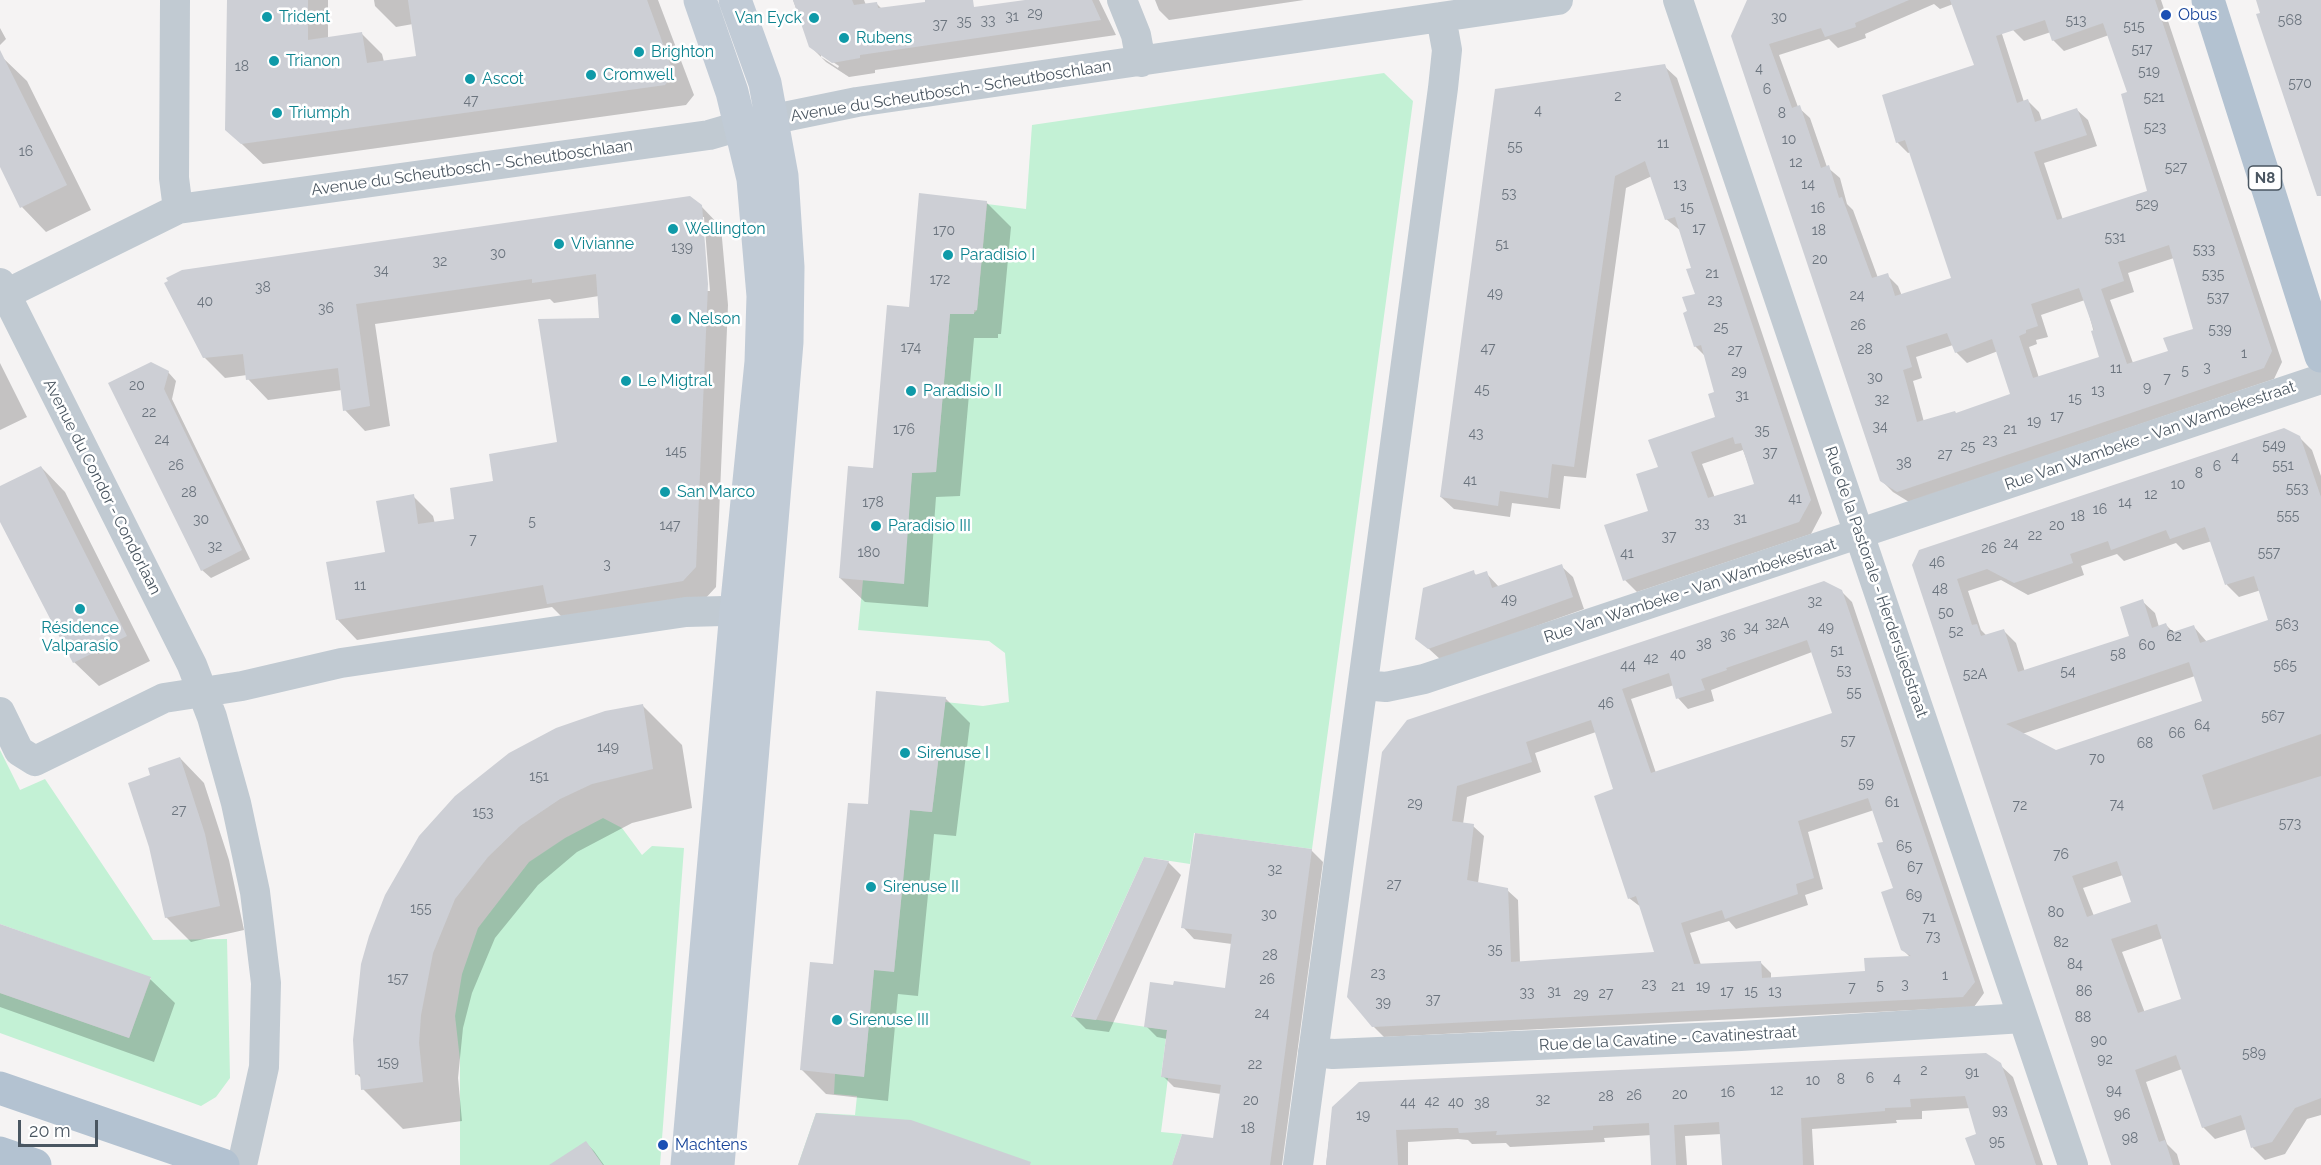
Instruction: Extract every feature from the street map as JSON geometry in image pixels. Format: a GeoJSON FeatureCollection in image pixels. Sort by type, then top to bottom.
{"type":"FeatureCollection","features":[{"type":"Feature","properties":{"kind":"main road","name":"N8"},"geometry":{"type":"LineString","coordinates":[[2208,0],[2321,356]]}},
{"type":"Feature","properties":{"kind":"main road"},"geometry":{"type":"LineString","coordinates":[[0,1088],[223,1165]]}},
{"type":"Feature","properties":{"kind":"main road"},"geometry":{"type":"LineString","coordinates":[[0,1153],[35,1165]]}},
{"type":"Feature","properties":{"kind":"street"},"geometry":{"type":"LineString","coordinates":[[175,0],[174,178],[178,209]]}},
{"type":"Feature","properties":{"kind":"street"},"geometry":{"type":"LineString","coordinates":[[700,0],[732,92],[754,190],[763,296],[751,610]]}},
{"type":"Feature","properties":{"kind":"street"},"geometry":{"type":"LineString","coordinates":[[718,1165],[727,886],[751,610],[788,331],[788,267],[782,176],[765,83],[735,0]]}},
{"type":"Feature","properties":{"kind":"street"},"geometry":{"type":"LineString","coordinates":[[1122,0],[1136,35],[1141,62]]}},
{"type":"Feature","properties":{"kind":"street","name":"Avenue du Scheutbosch - Scheutboschlaan"},"geometry":{"type":"LineString","coordinates":[[3,289],[178,209],[709,135],[771,119],[857,102],[1558,0]]}},
{"type":"Feature","properties":{"kind":"street","name":"Rue de la Pastorale - Herdersliedstraat"},"geometry":{"type":"LineString","coordinates":[[1678,0],[1861,534],[2073,1165]]}},
{"type":"Feature","properties":{"kind":"street"},"geometry":{"type":"LineString","coordinates":[[1298,1165],[1443,88],[1447,50],[1441,17]]}},
{"type":"Feature","properties":{"kind":"street","name":"Avenue du Condor - Condorlaan"},"geometry":{"type":"LineString","coordinates":[[3,289],[192,665],[212,717],[236,802],[255,892],[266,983],[264,1067],[242,1165]]}},
{"type":"Feature","properties":{"kind":"street","name":"Rue Van Wambeke - Van Wambekestraat"},"geometry":{"type":"LineString","coordinates":[[1363,685],[1386,687],[1424,679],[2321,379]]}},
{"type":"Feature","properties":{"kind":"street"},"geometry":{"type":"LineString","coordinates":[[0,712],[20,751],[35,761],[164,698],[242,686],[341,663],[686,612],[751,610]]}},
{"type":"Feature","properties":{"kind":"street"},"geometry":{"type":"LineString","coordinates":[[687,1165],[727,886]]}},
{"type":"Feature","properties":{"kind":"street","name":"Rue de la Cavatine - Cavatinestraat"},"geometry":{"type":"LineString","coordinates":[[1313,1052],[1333,1054],[1729,1036],[2023,1018]]}},
{"type":"Feature","properties":{"kind":"green space"},"geometry":{"type":"Polygon","coordinates":[[[1384,73],[1413,101],[1312,849],[1194,833],[1190,864],[1144,857],[1071,1016],[1167,1030],[1161,1076],[1168,1078],[1161,1132],[1182,1134],[1172,1165],[798,1165],[816,1113],[855,1115],[857,1096],[834,1094],[835,1074],[864,1076],[874,970],[894,971],[910,810],[932,812],[945,702],[983,706],[1009,702],[1005,653],[989,641],[858,630],[863,580],[903,583],[912,473],[936,472],[950,314],[973,314],[977,310],[987,204],[1026,209],[1032,125],[1384,73]]]}},
{"type":"Feature","properties":{"kind":"green space"},"geometry":{"type":"Polygon","coordinates":[[[0,750],[20,790],[45,779],[153,940],[227,939],[230,1078],[216,1097],[201,1106],[0,1033],[0,993],[129,1038],[151,978],[0,924],[0,750]]]}},
{"type":"Feature","properties":{"kind":"green space"},"geometry":{"type":"Polygon","coordinates":[[[603,818],[622,828],[642,855],[652,846],[684,848],[660,1165],[460,1165],[460,1060],[455,1016],[462,974],[478,928],[529,862],[565,838],[603,818]]]}},
{"type":"Feature","properties":{"kind":"building"},"geometry":{"type":"Polygon","coordinates":[[[227,0],[308,0],[308,40],[362,32],[367,63],[416,56],[408,0],[647,0],[674,74],[665,85],[241,144],[225,130],[227,0]]]}},
{"type":"Feature","properties":{"kind":"building"},"geometry":{"type":"Polygon","coordinates":[[[793,0],[852,0],[854,5],[877,2],[878,8],[925,2],[925,0],[973,0],[974,7],[1025,0],[1092,0],[1101,20],[860,55],[860,58],[832,63],[809,47],[793,0]]]}},
{"type":"Feature","properties":{"kind":"building"},"geometry":{"type":"Polygon","coordinates":[[[1747,0],[1909,0],[1855,23],[1856,27],[1825,37],[1821,28],[1769,44],[1792,108],[1800,105],[1821,168],[1829,165],[1839,198],[1842,197],[1872,278],[1888,273],[1895,296],[1951,278],[1905,140],[1896,143],[1882,95],[1974,65],[1950,0],[2155,0],[2272,351],[2264,368],[1897,492],[1880,481],[1731,36],[1747,0]],[[2045,20],[1996,36],[2017,103],[2028,99],[2035,122],[2077,108],[2087,135],[2034,152],[2057,220],[2147,191],[2121,94],[2127,92],[2103,23],[2052,41],[2045,20]],[[2169,245],[2118,262],[2124,281],[2101,289],[2127,364],[2168,351],[2163,338],[2193,329],[2169,245]],[[2079,288],[2031,304],[2038,326],[2026,330],[2026,333],[2019,336],[2033,378],[2099,357],[2091,331],[2094,330],[2079,288]],[[1947,333],[1906,346],[1912,367],[1903,370],[1917,422],[1955,411],[1956,413],[2010,394],[1992,339],[1955,353],[1947,333]]]}},
{"type":"Feature","properties":{"kind":"building"},"geometry":{"type":"Polygon","coordinates":[[[2256,0],[2321,0],[2321,196],[2317,196],[2256,14],[2260,13],[2256,0]]]}},
{"type":"Feature","properties":{"kind":"building"},"geometry":{"type":"Polygon","coordinates":[[[0,50],[67,185],[20,208],[0,167],[0,50]]]}},
{"type":"Feature","properties":{"kind":"building"},"geometry":{"type":"Polygon","coordinates":[[[1665,64],[1811,500],[1799,522],[1623,581],[1604,525],[1648,511],[1636,474],[1658,467],[1648,440],[1715,417],[1708,394],[1714,392],[1701,345],[1694,347],[1683,313],[1687,311],[1682,297],[1695,294],[1686,269],[1691,268],[1675,217],[1665,220],[1645,161],[1615,176],[1574,467],[1552,464],[1548,498],[1500,491],[1498,506],[1440,497],[1495,89],[1665,64]],[[1733,437],[1691,452],[1708,498],[1754,484],[1741,443],[1735,444],[1733,437]]]}},
{"type":"Feature","properties":{"kind":"building"},"geometry":{"type":"Polygon","coordinates":[[[919,193],[987,201],[977,310],[974,310],[974,314],[950,314],[936,472],[912,473],[904,584],[839,578],[848,466],[873,468],[887,305],[909,307],[919,193]]]}},
{"type":"Feature","properties":{"kind":"building"},"geometry":{"type":"Polygon","coordinates":[[[690,196],[702,205],[708,284],[696,567],[683,581],[547,604],[543,585],[336,620],[326,562],[385,552],[376,501],[414,494],[418,524],[454,519],[450,488],[493,481],[489,454],[557,442],[538,319],[599,318],[596,274],[532,283],[532,279],[356,304],[370,406],[343,411],[338,368],[246,380],[243,354],[203,358],[164,283],[168,281],[166,278],[182,270],[690,196]]]}},
{"type":"Feature","properties":{"kind":"building"},"geometry":{"type":"Polygon","coordinates":[[[151,362],[169,371],[164,389],[242,550],[201,571],[108,383],[151,362]]]}},
{"type":"Feature","properties":{"kind":"building"},"geometry":{"type":"Polygon","coordinates":[[[2284,428],[2300,436],[2321,497],[2321,734],[2202,775],[2213,810],[2321,776],[2321,1098],[2295,1108],[2272,1142],[2251,1148],[2241,1115],[2202,1128],[2176,1055],[2135,1070],[2159,1142],[2165,1140],[2173,1165],[2111,1165],[1912,565],[1919,550],[2284,428]],[[2205,527],[2170,539],[2166,530],[2111,550],[2108,541],[2070,554],[2073,563],[2014,583],[1987,569],[1957,579],[1972,625],[1977,624],[1981,636],[2004,629],[2018,672],[2129,636],[2120,607],[2143,599],[2152,628],[2166,623],[2170,633],[2194,625],[2200,643],[2268,620],[2254,576],[2225,585],[2205,527]],[[2189,662],[2006,724],[2056,750],[2202,701],[2189,662]],[[2117,861],[2072,876],[2087,917],[2131,902],[2117,861]],[[2157,924],[2111,939],[2138,1013],[2181,999],[2157,924]]]}},
{"type":"Feature","properties":{"kind":"building"},"geometry":{"type":"Polygon","coordinates":[[[41,466],[127,636],[73,663],[0,522],[0,486],[41,466]]]}},
{"type":"Feature","properties":{"kind":"building"},"geometry":{"type":"Polygon","coordinates":[[[1562,564],[1573,597],[1428,649],[1415,639],[1423,588],[1474,570],[1475,575],[1487,571],[1492,588],[1562,564]]]}},
{"type":"Feature","properties":{"kind":"building"},"geometry":{"type":"Polygon","coordinates":[[[1824,581],[1842,590],[1975,982],[1963,997],[1372,1027],[1347,997],[1382,752],[1407,720],[1824,581]],[[1807,640],[1701,679],[1705,690],[1676,699],[1669,673],[1622,689],[1651,773],[1832,713],[1807,640]],[[1591,720],[1526,742],[1532,762],[1457,786],[1452,821],[1474,824],[1467,880],[1508,888],[1511,962],[1654,952],[1636,896],[1628,899],[1594,796],[1613,789],[1591,720]],[[1868,798],[1798,821],[1814,878],[1796,884],[1798,894],[1725,919],[1722,910],[1681,923],[1694,964],[1761,961],[1762,978],[1865,971],[1864,958],[1911,956],[1901,950],[1881,892],[1893,888],[1877,843],[1883,842],[1868,798]]]}},
{"type":"Feature","properties":{"kind":"building"},"geometry":{"type":"Polygon","coordinates":[[[876,691],[946,697],[932,812],[910,810],[894,972],[874,970],[864,1077],[800,1070],[810,962],[833,964],[848,803],[868,804],[876,691]]]}},
{"type":"Feature","properties":{"kind":"building"},"geometry":{"type":"Polygon","coordinates":[[[643,704],[653,769],[592,784],[560,799],[520,826],[488,857],[455,899],[433,953],[421,1015],[419,1043],[423,1082],[361,1090],[360,1074],[355,1075],[353,1040],[361,964],[385,895],[419,836],[455,796],[509,753],[556,728],[605,711],[643,704]]]}},
{"type":"Feature","properties":{"kind":"building"},"geometry":{"type":"Polygon","coordinates":[[[180,757],[205,834],[220,906],[165,918],[149,847],[128,783],[150,775],[148,768],[180,757]]]}},
{"type":"Feature","properties":{"kind":"building"},"geometry":{"type":"Polygon","coordinates":[[[1195,833],[1312,849],[1270,1165],[1172,1165],[1182,1134],[1213,1138],[1221,1085],[1161,1077],[1167,1030],[1144,1027],[1150,982],[1173,985],[1174,981],[1225,988],[1232,934],[1181,928],[1195,833]]]}},
{"type":"Feature","properties":{"kind":"building"},"geometry":{"type":"Polygon","coordinates":[[[1144,857],[1169,861],[1096,1020],[1071,1017],[1144,857]]]}},
{"type":"Feature","properties":{"kind":"building"},"geometry":{"type":"Polygon","coordinates":[[[0,924],[151,977],[129,1038],[0,993],[0,924]]]}},
{"type":"Feature","properties":{"kind":"building"},"geometry":{"type":"Polygon","coordinates":[[[1986,1053],[2001,1063],[2036,1165],[1975,1165],[1965,1138],[1976,1134],[1965,1096],[1910,1099],[1911,1107],[1801,1118],[1803,1165],[1722,1165],[1719,1122],[1674,1125],[1676,1165],[1651,1165],[1649,1123],[1593,1126],[1593,1130],[1496,1135],[1497,1131],[1459,1133],[1458,1128],[1396,1130],[1398,1165],[1326,1165],[1332,1107],[1359,1082],[1986,1053]]]}},
{"type":"Feature","properties":{"kind":"building"},"geometry":{"type":"Polygon","coordinates":[[[816,1113],[911,1120],[1031,1162],[1030,1165],[798,1165],[816,1113]]]}},
{"type":"Feature","properties":{"kind":"building"},"geometry":{"type":"Polygon","coordinates":[[[586,1141],[603,1165],[549,1165],[586,1141]]]}},
{"type":"Feature","properties":{"kind":"place","name":"Obus"},"geometry":{"type":"Point","coordinates":[2166,15]}},
{"type":"Feature","properties":{"kind":"place","name":"Trident"},"geometry":{"type":"Point","coordinates":[267,17]}},
{"type":"Feature","properties":{"kind":"place","name":"Van Eyck"},"geometry":{"type":"Point","coordinates":[814,18]}},
{"type":"Feature","properties":{"kind":"place","name":"Rubens"},"geometry":{"type":"Point","coordinates":[844,38]}},
{"type":"Feature","properties":{"kind":"place","name":"Brighton"},"geometry":{"type":"Point","coordinates":[639,52]}},
{"type":"Feature","properties":{"kind":"place","name":"Trianon"},"geometry":{"type":"Point","coordinates":[274,61]}},
{"type":"Feature","properties":{"kind":"place","name":"Cromwell"},"geometry":{"type":"Point","coordinates":[591,75]}},
{"type":"Feature","properties":{"kind":"place","name":"Ascot"},"geometry":{"type":"Point","coordinates":[470,79]}},
{"type":"Feature","properties":{"kind":"place","name":"Triumph"},"geometry":{"type":"Point","coordinates":[277,113]}},
{"type":"Feature","properties":{"kind":"place","name":"Wellington"},"geometry":{"type":"Point","coordinates":[673,229]}},
{"type":"Feature","properties":{"kind":"place","name":"Vivianne"},"geometry":{"type":"Point","coordinates":[559,244]}},
{"type":"Feature","properties":{"kind":"place","name":"Paradisio I"},"geometry":{"type":"Point","coordinates":[948,255]}},
{"type":"Feature","properties":{"kind":"place","name":"Nelson"},"geometry":{"type":"Point","coordinates":[676,319]}},
{"type":"Feature","properties":{"kind":"place","name":"Le Migtral"},"geometry":{"type":"Point","coordinates":[626,381]}},
{"type":"Feature","properties":{"kind":"place","name":"Paradisio II"},"geometry":{"type":"Point","coordinates":[911,391]}},
{"type":"Feature","properties":{"kind":"place","name":"San Marco"},"geometry":{"type":"Point","coordinates":[665,492]}},
{"type":"Feature","properties":{"kind":"place","name":"Paradisio III"},"geometry":{"type":"Point","coordinates":[876,526]}},
{"type":"Feature","properties":{"kind":"place","name":"Résidence Valparasio"},"geometry":{"type":"Point","coordinates":[80,609]}},
{"type":"Feature","properties":{"kind":"place","name":"Sirenuse I"},"geometry":{"type":"Point","coordinates":[905,753]}},
{"type":"Feature","properties":{"kind":"place","name":"Sirenuse II"},"geometry":{"type":"Point","coordinates":[871,887]}},
{"type":"Feature","properties":{"kind":"place","name":"Sirenuse III"},"geometry":{"type":"Point","coordinates":[837,1020]}},
{"type":"Feature","properties":{"kind":"place","name":"Machtens"},"geometry":{"type":"Point","coordinates":[663,1145]}}]}
